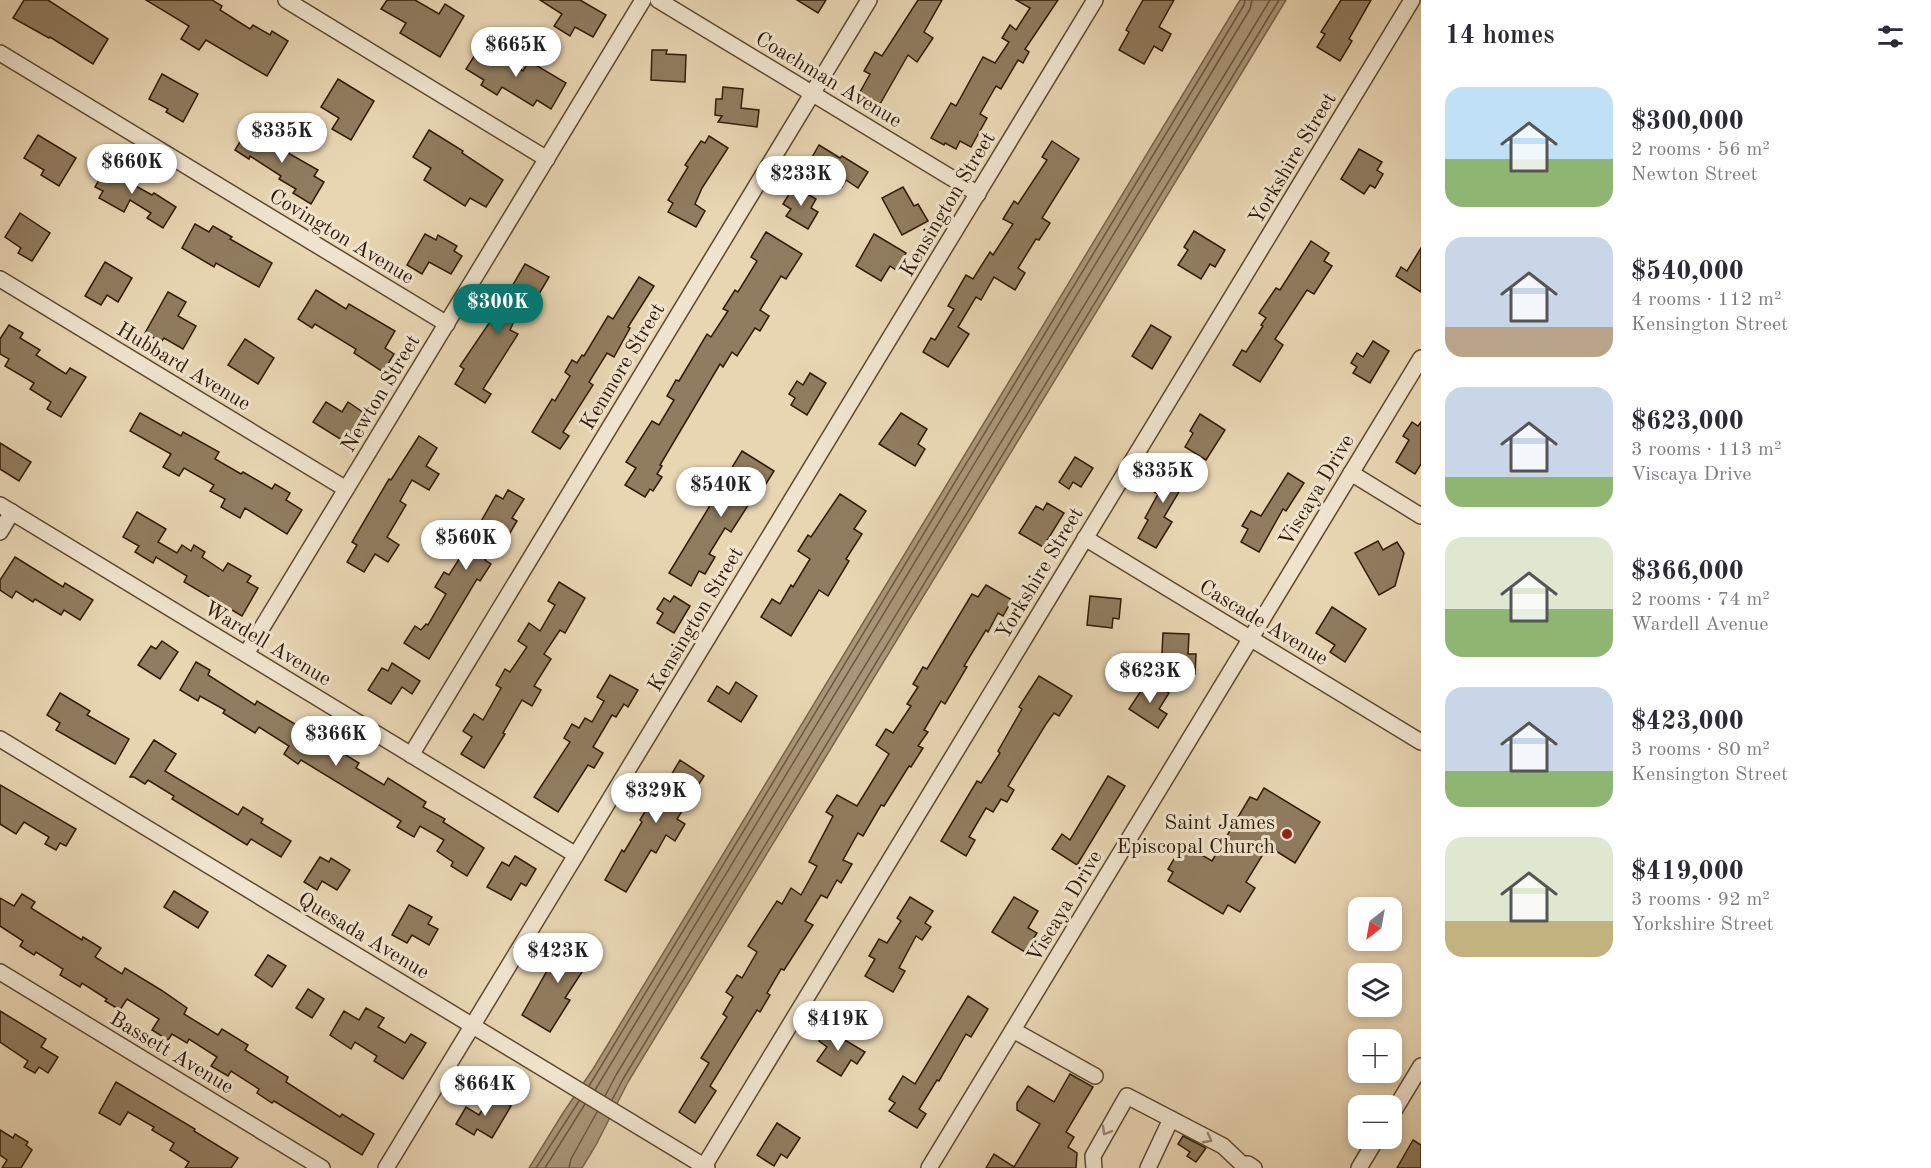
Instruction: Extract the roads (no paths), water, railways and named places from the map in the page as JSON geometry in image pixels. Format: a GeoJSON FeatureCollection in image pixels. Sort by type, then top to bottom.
{"type":"FeatureCollection","features":[{"type":"Feature","properties":{"kind":"street"},"geometry":{"type":"LineString","coordinates":[[286,0],[547,159]]}},
{"type":"Feature","properties":{"kind":"street","name":"Newton Street"},"geometry":{"type":"LineString","coordinates":[[246,654],[643,0]]}},
{"type":"Feature","properties":{"kind":"street","name":"Coachman Avenue"},"geometry":{"type":"LineString","coordinates":[[658,0],[978,194]]}},
{"type":"Feature","properties":{"kind":"street","name":"Kenmore Street"},"geometry":{"type":"LineString","coordinates":[[411,755],[869,0]]}},
{"type":"Feature","properties":{"kind":"street","name":"Kensington Street"},"geometry":{"type":"LineString","coordinates":[[386,1168],[1095,0]]}},
{"type":"Feature","properties":{"kind":"street","name":"Yorkshire Street"},"geometry":{"type":"LineString","coordinates":[[704,1167],[1412,0]]}},
{"type":"Feature","properties":{"kind":"street","name":"Covington Avenue"},"geometry":{"type":"LineString","coordinates":[[0,53],[447,324]]}},
{"type":"Feature","properties":{"kind":"street","name":"Hubbard Avenue"},"geometry":{"type":"LineString","coordinates":[[0,279],[346,489]]}},
{"type":"Feature","properties":{"kind":"street","name":"Viscaya Drive"},"geometry":{"type":"LineString","coordinates":[[929,1168],[1421,358]]}},
{"type":"Feature","properties":{"kind":"street"},"geometry":{"type":"LineString","coordinates":[[1351,473],[1421,516]]}},
{"type":"Feature","properties":{"kind":"street"},"geometry":{"type":"LineString","coordinates":[[0,532],[6,508]]}},
{"type":"Feature","properties":{"kind":"street","name":"Wardell Avenue"},"geometry":{"type":"LineString","coordinates":[[6,508],[576,855]]}},
{"type":"Feature","properties":{"kind":"street","name":"Cascade Avenue"},"geometry":{"type":"LineString","coordinates":[[1085,538],[1421,742]]}},
{"type":"Feature","properties":{"kind":"street","name":"Quesada Avenue"},"geometry":{"type":"LineString","coordinates":[[0,739],[704,1167]]}},
{"type":"Feature","properties":{"kind":"street","name":"Bassett Avenue"},"geometry":{"type":"LineString","coordinates":[[0,972],[322,1168]]}},
{"type":"Feature","properties":{"kind":"street"},"geometry":{"type":"LineString","coordinates":[[1013,1030],[1095,1076]]}},
{"type":"Feature","properties":{"kind":"street"},"geometry":{"type":"LineString","coordinates":[[1402,1097],[1421,1066]]}},
{"type":"Feature","properties":{"kind":"street"},"geometry":{"type":"LineString","coordinates":[[1094,1168],[1093,1156],[1127,1096],[1223,1146],[1246,1167]]}},
{"type":"Feature","properties":{"kind":"street"},"geometry":{"type":"LineString","coordinates":[[1148,1168],[1171,1119]]}},
{"type":"Feature","properties":{"kind":"street"},"geometry":{"type":"LineString","coordinates":[[1359,1168],[1370,1149]]}},
{"type":"Feature","properties":{"kind":"water"},"geometry":{"type":"Polygon","coordinates":[[[1240,0],[1286,0],[628,1082],[582,1168],[529,1168],[593,1069],[1240,0]]]}},
{"type":"Feature","properties":{"kind":"place","name":"Saint James Episcopal Church"},"geometry":{"type":"Point","coordinates":[1287,834]}}]}
